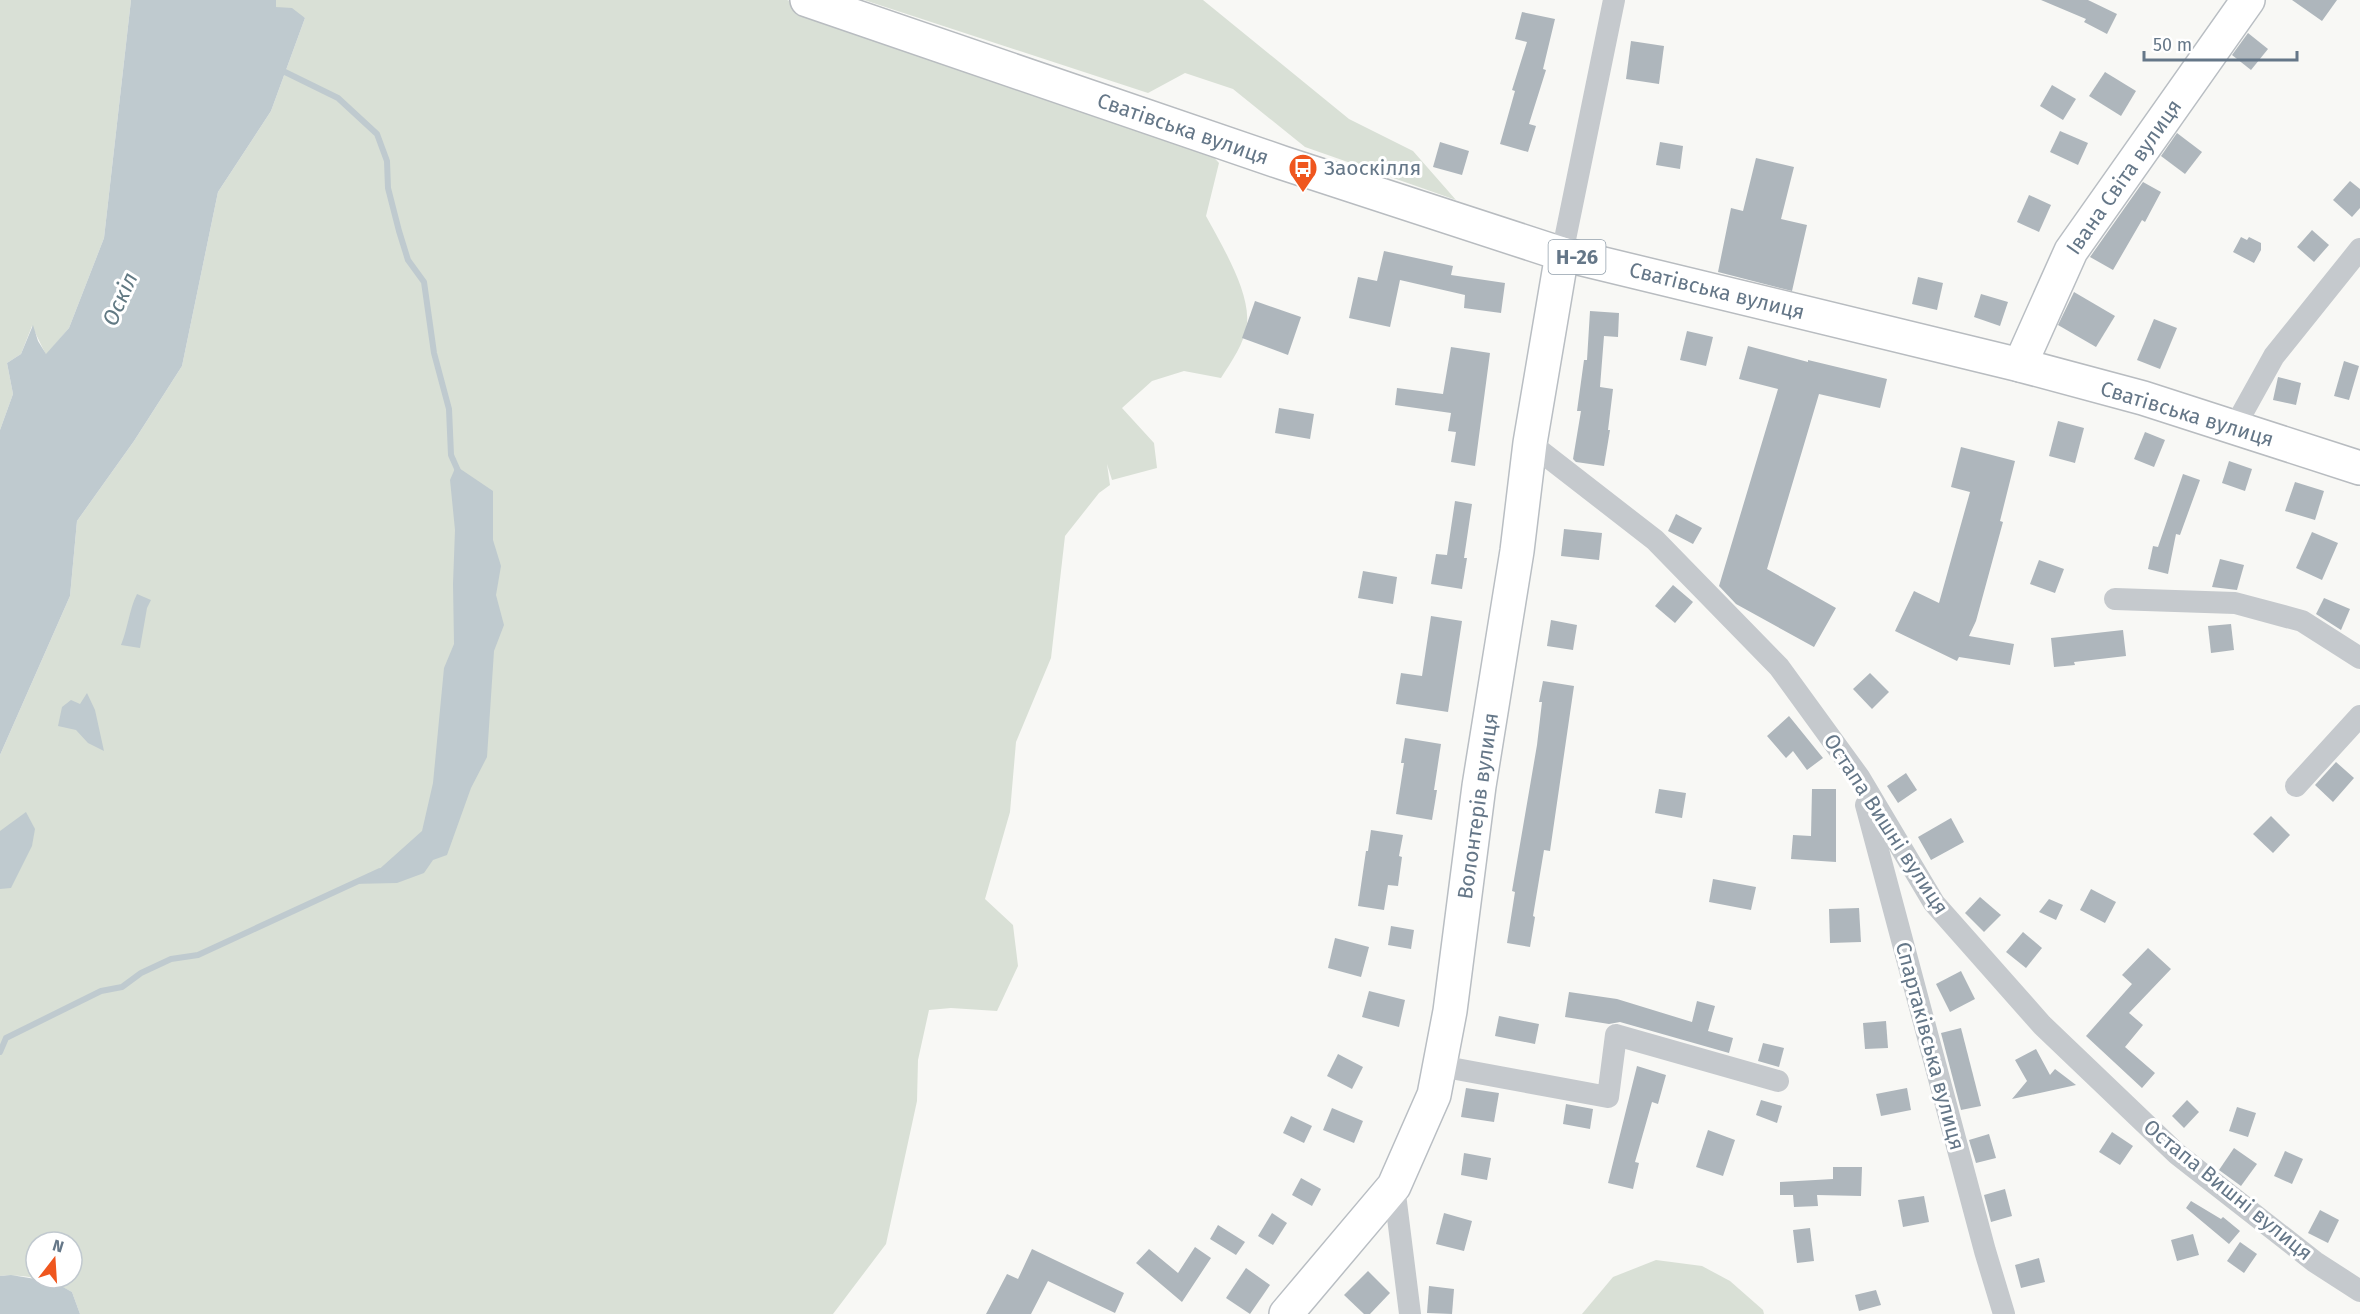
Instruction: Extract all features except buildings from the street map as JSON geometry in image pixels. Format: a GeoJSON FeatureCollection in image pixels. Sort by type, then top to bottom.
{"type":"FeatureCollection","features":[{"type":"Feature","properties":{"kind":"main road","name":"Сватівська вулиця"},"geometry":{"type":"LineString","coordinates":[[807,0],[1283,163],[1562,254],[2020,365],[2143,398],[2360,468]]}},
{"type":"Feature","properties":{"kind":"main road","name":"Івана Світа вулиця"},"geometry":{"type":"LineString","coordinates":[[2020,365],[2070,251],[2248,0]]}},
{"type":"Feature","properties":{"kind":"main road","name":"Волонтерів вулиця"},"geometry":{"type":"LineString","coordinates":[[1286,1314],[1394,1186],[1434,1095],[1450,1011],[1479,786],[1517,551],[1530,443],[1562,254]]}},
{"type":"Feature","properties":{"kind":"street"},"geometry":{"type":"LineString","coordinates":[[1562,254],[1614,0]]}},
{"type":"Feature","properties":{"kind":"street"},"geometry":{"type":"LineString","coordinates":[[2234,428],[2274,356],[2360,249]]}},
{"type":"Feature","properties":{"kind":"street","name":"Остапа Вишні вулиця"},"geometry":{"type":"LineString","coordinates":[[1530,443],[1655,540],[1779,667],[1859,777],[1934,903],[2042,1025],[2177,1154],[2315,1262],[2360,1291]]}},
{"type":"Feature","properties":{"kind":"street"},"geometry":{"type":"LineString","coordinates":[[2115,599],[2235,603],[2302,621],[2360,658]]}},
{"type":"Feature","properties":{"kind":"street"},"geometry":{"type":"LineString","coordinates":[[2296,786],[2360,716]]}},
{"type":"Feature","properties":{"kind":"street","name":"Спартаківська вулиця"},"geometry":{"type":"LineString","coordinates":[[1859,777],[1985,1251],[2004,1314]]}},
{"type":"Feature","properties":{"kind":"street"},"geometry":{"type":"LineString","coordinates":[[1440,1066],[1608,1097],[1616,1035],[1778,1081]]}},
{"type":"Feature","properties":{"kind":"street"},"geometry":{"type":"LineString","coordinates":[[1394,1186],[1410,1314]]}},
{"type":"Feature","properties":{"kind":"shaded area"},"geometry":{"type":"Polygon","coordinates":[[[0,0],[131,0],[104,238],[69,328],[46,355],[32,326],[21,354],[7,363],[13,394],[0,430],[0,0]]]}},
{"type":"Feature","properties":{"kind":"shaded area"},"geometry":{"type":"Polygon","coordinates":[[[276,0],[787,0],[967,64],[1196,138],[1219,163],[1206,216],[1233,268],[1244,297],[1247,323],[1244,338],[1221,378],[1184,371],[1152,381],[1122,408],[1154,443],[1157,468],[1112,480],[1107,464],[1110,485],[1099,493],[1065,536],[1051,658],[1016,742],[1010,812],[985,899],[1013,925],[1018,966],[997,1011],[951,1008],[929,1010],[918,1060],[917,1101],[886,1244],[833,1314],[80,1314],[72,1292],[68,1290],[84,1290],[84,1230],[24,1230],[24,1277],[0,1276],[0,755],[70,596],[77,521],[134,441],[182,366],[218,192],[271,111],[305,18],[276,7],[276,0]]]}},
{"type":"Feature","properties":{"kind":"shaded area"},"geometry":{"type":"Polygon","coordinates":[[[864,0],[1203,0],[1349,119],[1413,151],[1456,200],[1305,147],[1233,89],[1185,73],[1148,93],[864,0]]]}},
{"type":"Feature","properties":{"kind":"shaded area"},"geometry":{"type":"Polygon","coordinates":[[[1656,1260],[1702,1266],[1730,1281],[1763,1310],[1764,1314],[1582,1314],[1613,1277],[1656,1260]]]}},
{"type":"Feature","properties":{"kind":"water","name":"Оскіл"},"geometry":{"type":"Polygon","coordinates":[[[131,0],[276,0],[276,7],[292,8],[305,18],[271,111],[218,192],[182,366],[134,441],[77,521],[70,596],[0,755],[0,430],[13,394],[7,363],[21,354],[33,325],[38,341],[46,354],[69,328],[104,238],[131,0]]]}},
{"type":"Feature","properties":{"kind":"water"},"geometry":{"type":"Polygon","coordinates":[[[456,466],[493,491],[493,540],[501,566],[496,595],[504,625],[494,651],[487,757],[471,788],[447,855],[433,860],[424,873],[397,883],[352,884],[375,873],[422,831],[433,783],[444,668],[454,644],[455,530],[450,480],[456,466]]]}},
{"type":"Feature","properties":{"kind":"water"},"geometry":{"type":"Polygon","coordinates":[[[137,594],[151,600],[147,608],[140,648],[121,645],[137,594]]]}},
{"type":"Feature","properties":{"kind":"water"},"geometry":{"type":"Polygon","coordinates":[[[87,693],[95,710],[104,751],[88,743],[76,730],[58,726],[62,707],[71,700],[80,704],[87,693]]]}},
{"type":"Feature","properties":{"kind":"water"},"geometry":{"type":"Polygon","coordinates":[[[26,812],[35,829],[32,846],[11,888],[0,889],[0,831],[26,812]]]}},
{"type":"Feature","properties":{"kind":"water"},"geometry":{"type":"Polygon","coordinates":[[[0,1276],[24,1277],[24,1290],[68,1290],[72,1292],[80,1314],[0,1314],[0,1276]]]}},
{"type":"Feature","properties":{"kind":"waterway"},"geometry":{"type":"LineString","coordinates":[[285,72],[338,98],[377,134],[387,161],[388,188],[408,260],[424,282],[434,353],[449,409],[451,455],[459,473]]}},
{"type":"Feature","properties":{"kind":"waterway"},"geometry":{"type":"LineString","coordinates":[[0,1052],[6,1038],[101,991],[122,987],[141,973],[171,959],[198,955],[380,871]]}},
{"type":"Feature","properties":{"kind":"place","name":"Заоскілля"},"geometry":{"type":"Point","coordinates":[1303,194]}}]}
